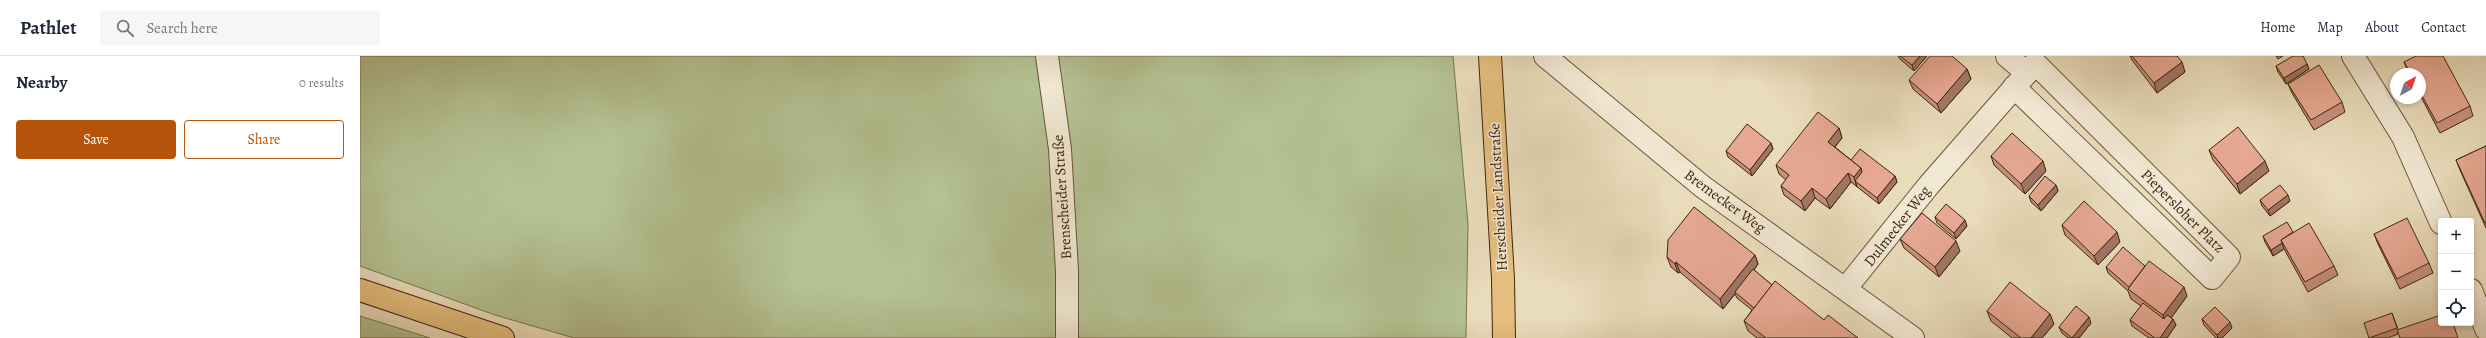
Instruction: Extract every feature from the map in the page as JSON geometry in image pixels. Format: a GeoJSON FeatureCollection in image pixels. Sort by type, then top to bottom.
{"type":"FeatureCollection","features":[{"type":"Feature","properties":{"kind":"main road","name":"Herscheider Landstraße"},"geometry":{"type":"LineString","coordinates":[[1490,56],[1503,280],[1504,338]]}},
{"type":"Feature","properties":{"kind":"main road"},"geometry":{"type":"LineString","coordinates":[[360,290],[503,338]]}},
{"type":"Feature","properties":{"kind":"street","name":"Brenscheider Straße"},"geometry":{"type":"LineString","coordinates":[[1047,56],[1060,149],[1067,271],[1067,338]]}},
{"type":"Feature","properties":{"kind":"street","name":"Bremecker Weg"},"geometry":{"type":"LineString","coordinates":[[1545,56],[1703,187],[1846,288],[1913,338]]}},
{"type":"Feature","properties":{"kind":"street","name":"Piepersloher Platz"},"geometry":{"type":"LineString","coordinates":[[1948,165],[2020,80],[2035,63],[2229,257],[2212,278],[2020,80],[2007,56]]}},
{"type":"Feature","properties":{"kind":"street"},"geometry":{"type":"LineString","coordinates":[[2353,56],[2403,137],[2439,218]]}},
{"type":"Feature","properties":{"kind":"street","name":"Dulmecker Weg"},"geometry":{"type":"LineString","coordinates":[[1846,288],[1929,185],[1948,165]]}},
{"type":"Feature","properties":{"kind":"street"},"geometry":{"type":"LineString","coordinates":[[2474,298],[2486,329]]}},
{"type":"Feature","properties":{"kind":"green space"},"geometry":{"type":"Polygon","coordinates":[[[360,56],[1453,56],[1468,224],[1466,338],[574,338],[495,315],[360,266],[360,56]]]}},
{"type":"Feature","properties":{"kind":"green space"},"geometry":{"type":"Polygon","coordinates":[[[360,316],[430,338],[360,338],[360,316]]]}},
{"type":"Feature","properties":{"kind":"building"},"geometry":{"type":"Polygon","coordinates":[[[1900,56],[1920,56],[1912,65],[1900,56]]]}},
{"type":"Feature","properties":{"kind":"building"},"geometry":{"type":"Polygon","coordinates":[[[1930,56],[1952,56],[1967,69],[1937,104],[1909,80],[1930,56]]]}},
{"type":"Feature","properties":{"kind":"building"},"geometry":{"type":"Polygon","coordinates":[[[2132,56],[2177,56],[2182,62],[2154,83],[2132,56]]]}},
{"type":"Feature","properties":{"kind":"building"},"geometry":{"type":"Polygon","coordinates":[[[2293,56],[2303,56],[2307,64],[2284,78],[2276,66],[2293,56]]]}},
{"type":"Feature","properties":{"kind":"building"},"geometry":{"type":"Polygon","coordinates":[[[2416,56],[2443,56],[2470,106],[2437,123],[2426,103],[2426,68],[2408,68],[2404,62],[2416,56]]]}},
{"type":"Feature","properties":{"kind":"building"},"geometry":{"type":"Polygon","coordinates":[[[2319,65],[2342,102],[2311,120],[2288,84],[2319,65]]]}},
{"type":"Feature","properties":{"kind":"building"},"geometry":{"type":"Polygon","coordinates":[[[1818,112],[1839,128],[1828,142],[1861,168],[1854,177],[1848,173],[1826,199],[1812,188],[1801,201],[1781,186],[1789,175],[1776,165],[1818,112]]]}},
{"type":"Feature","properties":{"kind":"building"},"geometry":{"type":"Polygon","coordinates":[[[1747,124],[1771,143],[1750,170],[1726,151],[1747,124]]]}},
{"type":"Feature","properties":{"kind":"building"},"geometry":{"type":"Polygon","coordinates":[[[2238,127],[2265,161],[2237,184],[2209,150],[2238,127]]]}},
{"type":"Feature","properties":{"kind":"building"},"geometry":{"type":"Polygon","coordinates":[[[2012,133],[2043,161],[2021,184],[1991,156],[2012,133]]]}},
{"type":"Feature","properties":{"kind":"building"},"geometry":{"type":"Polygon","coordinates":[[[2486,146],[2486,223],[2485,223],[2456,160],[2486,146]]]}},
{"type":"Feature","properties":{"kind":"building"},"geometry":{"type":"Polygon","coordinates":[[[1860,149],[1895,176],[1877,198],[1855,181],[1862,172],[1861,168],[1851,160],[1860,149]]]}},
{"type":"Feature","properties":{"kind":"building"},"geometry":{"type":"Polygon","coordinates":[[[2045,176],[2056,185],[2038,205],[2029,196],[2045,176]]]}},
{"type":"Feature","properties":{"kind":"building"},"geometry":{"type":"Polygon","coordinates":[[[2280,185],[2288,195],[2268,210],[2260,200],[2280,185]]]}},
{"type":"Feature","properties":{"kind":"building"},"geometry":{"type":"Polygon","coordinates":[[[2084,201],[2117,232],[2094,256],[2062,225],[2084,201]]]}},
{"type":"Feature","properties":{"kind":"building"},"geometry":{"type":"Polygon","coordinates":[[[1946,204],[1965,220],[1954,233],[1935,217],[1946,204]]]}},
{"type":"Feature","properties":{"kind":"building"},"geometry":{"type":"Polygon","coordinates":[[[1694,207],[1755,255],[1720,299],[1676,262],[1675,264],[1667,257],[1668,240],[1694,207]]]}},
{"type":"Feature","properties":{"kind":"building"},"geometry":{"type":"Polygon","coordinates":[[[1922,213],[1956,241],[1935,267],[1900,239],[1922,213]]]}},
{"type":"Feature","properties":{"kind":"building"},"geometry":{"type":"Polygon","coordinates":[[[2407,218],[2429,263],[2397,279],[2374,234],[2407,218]]]}},
{"type":"Feature","properties":{"kind":"building"},"geometry":{"type":"Polygon","coordinates":[[[2287,222],[2293,232],[2281,240],[2282,243],[2271,250],[2263,236],[2287,222]]]}},
{"type":"Feature","properties":{"kind":"building"},"geometry":{"type":"Polygon","coordinates":[[[2309,223],[2334,266],[2305,282],[2281,240],[2309,223]]]}},
{"type":"Feature","properties":{"kind":"building"},"geometry":{"type":"Polygon","coordinates":[[[2123,247],[2145,266],[2129,287],[2106,267],[2123,247]]]}},
{"type":"Feature","properties":{"kind":"building"},"geometry":{"type":"Polygon","coordinates":[[[2149,261],[2184,287],[2163,315],[2128,289],[2149,261]]]}},
{"type":"Feature","properties":{"kind":"building"},"geometry":{"type":"Polygon","coordinates":[[[1753,269],[1772,285],[1754,308],[1735,292],[1753,269]]]}},
{"type":"Feature","properties":{"kind":"building"},"geometry":{"type":"Polygon","coordinates":[[[1775,281],[1824,320],[1828,315],[1858,338],[1766,338],[1744,321],[1775,281]]]}},
{"type":"Feature","properties":{"kind":"building"},"geometry":{"type":"Polygon","coordinates":[[[2010,282],[2050,314],[2031,338],[2021,338],[1987,311],[2010,282]]]}},
{"type":"Feature","properties":{"kind":"building"},"geometry":{"type":"Polygon","coordinates":[[[2143,303],[2164,319],[2167,315],[2173,319],[2160,338],[2155,338],[2130,320],[2143,303]]]}},
{"type":"Feature","properties":{"kind":"building"},"geometry":{"type":"Polygon","coordinates":[[[2076,306],[2089,317],[2072,338],[2059,327],[2076,306]]]}},
{"type":"Feature","properties":{"kind":"building"},"geometry":{"type":"Polygon","coordinates":[[[2215,307],[2230,322],[2217,335],[2202,319],[2215,307]]]}},
{"type":"Feature","properties":{"kind":"building"},"geometry":{"type":"Polygon","coordinates":[[[2392,313],[2397,328],[2369,338],[2364,323],[2392,313]]]}},
{"type":"Feature","properties":{"kind":"building"},"geometry":{"type":"Polygon","coordinates":[[[2438,316],[2438,326],[2454,326],[2458,338],[2400,338],[2397,330],[2438,316]]]}}]}
